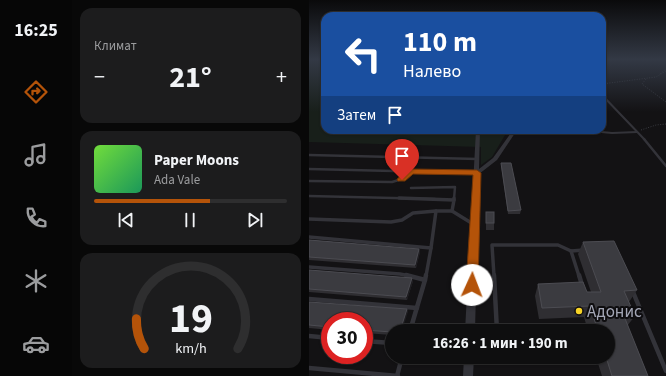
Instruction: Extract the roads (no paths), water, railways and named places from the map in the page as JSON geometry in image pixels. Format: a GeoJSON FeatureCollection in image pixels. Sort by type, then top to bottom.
{"type":"FeatureCollection","features":[{"type":"Feature","properties":{"kind":"street"},"geometry":{"type":"LineString","coordinates":[[470,324],[478,134]]}},
{"type":"Feature","properties":{"kind":"street"},"geometry":{"type":"LineString","coordinates":[[477,173],[495,159],[512,134]]}},
{"type":"Feature","properties":{"kind":"street"},"geometry":{"type":"LineString","coordinates":[[468,376],[469,364]]}},
{"type":"Feature","properties":{"kind":"lane"},"geometry":{"type":"LineString","coordinates":[[606,99],[653,148],[666,166]]}},
{"type":"Feature","properties":{"kind":"lane"},"geometry":{"type":"LineString","coordinates":[[606,132],[637,132]]}},
{"type":"Feature","properties":{"kind":"lane"},"geometry":{"type":"LineString","coordinates":[[309,155],[478,159]]}},
{"type":"Feature","properties":{"kind":"lane"},"geometry":{"type":"LineString","coordinates":[[309,169],[477,173]]}},
{"type":"Feature","properties":{"kind":"lane"},"geometry":{"type":"LineString","coordinates":[[309,181],[392,182],[402,180],[410,172]]}},
{"type":"Feature","properties":{"kind":"lane"},"geometry":{"type":"LineString","coordinates":[[411,188],[455,187],[452,211]]}},
{"type":"Feature","properties":{"kind":"lane"},"geometry":{"type":"LineString","coordinates":[[309,196],[453,200]]}},
{"type":"Feature","properties":{"kind":"lane"},"geometry":{"type":"LineString","coordinates":[[412,324],[425,280],[436,211]]}},
{"type":"Feature","properties":{"kind":"lane"},"geometry":{"type":"LineString","coordinates":[[309,218],[391,222],[402,220],[413,213],[452,211],[474,224]]}},
{"type":"Feature","properties":{"kind":"lane"},"geometry":{"type":"LineString","coordinates":[[309,237],[431,248]]}},
{"type":"Feature","properties":{"kind":"lane"},"geometry":{"type":"LineString","coordinates":[[497,324],[492,246],[558,245],[571,251],[593,250]]}},
{"type":"Feature","properties":{"kind":"lane"},"geometry":{"type":"LineString","coordinates":[[571,251],[583,286]]}},
{"type":"Feature","properties":{"kind":"lane"},"geometry":{"type":"LineString","coordinates":[[309,267],[400,274],[425,280]]}},
{"type":"Feature","properties":{"kind":"lane"},"geometry":{"type":"LineString","coordinates":[[629,285],[666,371]]}},
{"type":"Feature","properties":{"kind":"lane"},"geometry":{"type":"LineString","coordinates":[[309,299],[417,308]]}},
{"type":"Feature","properties":{"kind":"lane"},"geometry":{"type":"LineString","coordinates":[[309,336],[321,337]]}},
{"type":"Feature","properties":{"kind":"lane"},"geometry":{"type":"LineString","coordinates":[[373,341],[385,342]]}},
{"type":"Feature","properties":{"kind":"lane"},"geometry":{"type":"LineString","coordinates":[[309,368],[397,376],[400,364]]}},
{"type":"Feature","properties":{"kind":"place","name":"Адонис"},"geometry":{"type":"Point","coordinates":[579,311]}}]}
